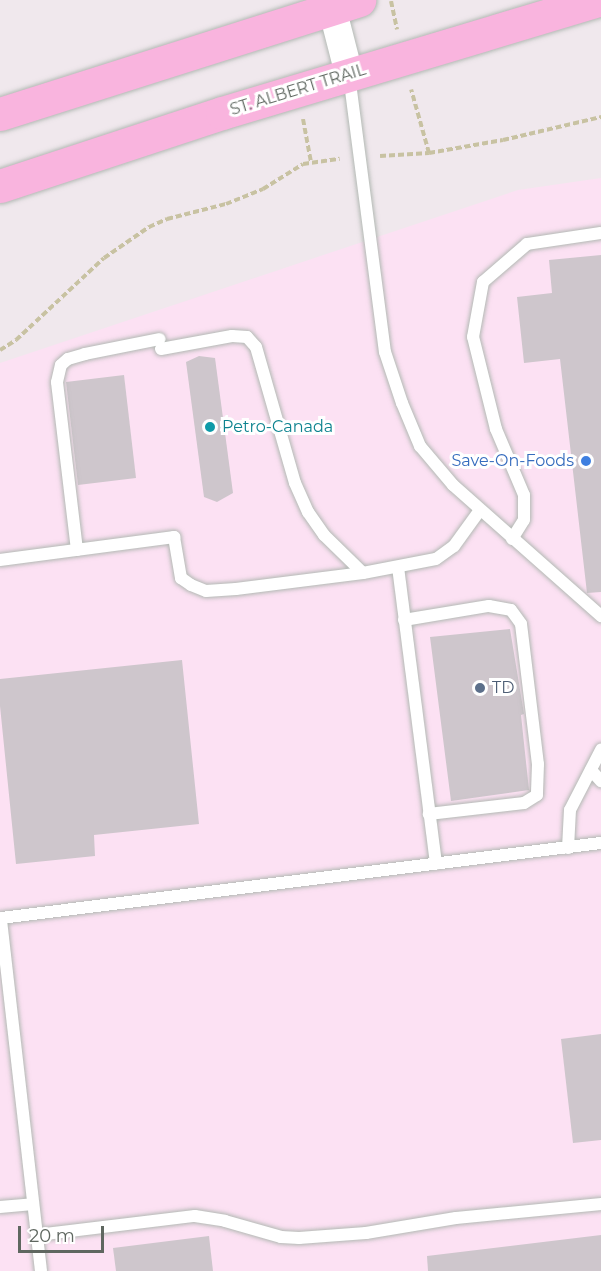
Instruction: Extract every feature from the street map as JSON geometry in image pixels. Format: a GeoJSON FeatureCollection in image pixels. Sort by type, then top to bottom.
{"type":"FeatureCollection","features":[{"type":"Feature","properties":{"kind":"main road","name":"ST. ALBERT TRAIL"},"geometry":{"type":"LineString","coordinates":[[0,186],[222,113],[598,0]]}},
{"type":"Feature","properties":{"kind":"main road"},"geometry":{"type":"LineString","coordinates":[[0,114],[341,3]]}},
{"type":"Feature","properties":{"kind":"street"},"geometry":{"type":"LineString","coordinates":[[341,3],[349,74]]}},
{"type":"Feature","properties":{"kind":"lane"},"geometry":{"type":"LineString","coordinates":[[349,74],[385,352],[402,403],[420,446],[439,470],[480,510],[599,612]]}},
{"type":"Feature","properties":{"kind":"lane"},"geometry":{"type":"LineString","coordinates":[[512,539],[524,520],[524,495],[496,429],[473,337],[483,282],[527,244],[601,232]]}},
{"type":"Feature","properties":{"kind":"lane"},"geometry":{"type":"LineString","coordinates":[[77,550],[57,382],[61,365],[68,358],[85,354],[232,336],[247,337],[256,347],[295,483],[308,512],[324,535],[363,573]]}},
{"type":"Feature","properties":{"kind":"lane"},"geometry":{"type":"LineString","coordinates":[[0,560],[174,537],[181,578],[190,585],[206,591],[363,573],[436,559],[454,546],[480,510]]}},
{"type":"Feature","properties":{"kind":"lane"},"geometry":{"type":"LineString","coordinates":[[398,567],[436,864]]}},
{"type":"Feature","properties":{"kind":"lane"},"geometry":{"type":"LineString","coordinates":[[404,620],[489,606],[511,610],[521,624],[538,764],[537,795],[524,803],[429,814]]}},
{"type":"Feature","properties":{"kind":"lane"},"geometry":{"type":"LineString","coordinates":[[568,848],[570,810],[601,750]]}},
{"type":"Feature","properties":{"kind":"lane"},"geometry":{"type":"LineString","coordinates":[[591,770],[601,781]]}},
{"type":"Feature","properties":{"kind":"lane"},"geometry":{"type":"LineString","coordinates":[[1,918],[601,843]]}},
{"type":"Feature","properties":{"kind":"lane"},"geometry":{"type":"LineString","coordinates":[[0,912],[41,1271]]}},
{"type":"Feature","properties":{"kind":"lane"},"geometry":{"type":"LineString","coordinates":[[0,1207],[33,1204]]}},
{"type":"Feature","properties":{"kind":"lane"},"geometry":{"type":"LineString","coordinates":[[37,1234],[195,1216],[225,1221],[280,1237],[299,1238],[366,1233],[456,1218],[601,1204]]}},
{"type":"Feature","properties":{"kind":"path"},"geometry":{"type":"LineString","coordinates":[[391,0],[402,58],[429,153]]}},
{"type":"Feature","properties":{"kind":"path"},"geometry":{"type":"LineString","coordinates":[[0,350],[16,340],[104,258],[149,227],[167,219],[236,200],[263,189],[303,164],[360,157],[429,153],[503,140],[601,117]]}},
{"type":"Feature","properties":{"kind":"shaded area"},"geometry":{"type":"Polygon","coordinates":[[[601,178],[601,1271],[0,1271],[0,363],[518,190],[601,178]]]}},
{"type":"Feature","properties":{"kind":"building","name":"Save-On-Foods"},"geometry":{"type":"Polygon","coordinates":[[[601,255],[601,592],[587,593],[560,359],[524,363],[517,297],[552,293],[549,260],[601,255]]]}},
{"type":"Feature","properties":{"kind":"building","name":"Petro-Canada"},"geometry":{"type":"Polygon","coordinates":[[[199,356],[215,358],[233,493],[217,502],[204,497],[186,362],[199,356]]]}},
{"type":"Feature","properties":{"kind":"building"},"geometry":{"type":"Polygon","coordinates":[[[124,375],[136,478],[78,485],[66,382],[124,375]]]}},
{"type":"Feature","properties":{"kind":"building"},"geometry":{"type":"Polygon","coordinates":[[[510,629],[524,714],[521,715],[529,790],[451,801],[430,637],[510,629]]]}},
{"type":"Feature","properties":{"kind":"building"},"geometry":{"type":"Polygon","coordinates":[[[182,660],[199,824],[94,835],[95,856],[16,864],[0,706],[0,679],[182,660]]]}},
{"type":"Feature","properties":{"kind":"building"},"geometry":{"type":"Polygon","coordinates":[[[601,1034],[601,1140],[573,1143],[561,1039],[601,1034]]]}},
{"type":"Feature","properties":{"kind":"building"},"geometry":{"type":"Polygon","coordinates":[[[601,1235],[601,1271],[428,1271],[427,1256],[601,1235]]]}},
{"type":"Feature","properties":{"kind":"building"},"geometry":{"type":"Polygon","coordinates":[[[209,1236],[213,1271],[116,1271],[113,1248],[209,1236]]]}},
{"type":"Feature","properties":{"kind":"place","name":"Petro-Canada"},"geometry":{"type":"Point","coordinates":[210,427]}},
{"type":"Feature","properties":{"kind":"place","name":"Save-On-Foods"},"geometry":{"type":"Point","coordinates":[586,461]}},
{"type":"Feature","properties":{"kind":"place","name":"TD"},"geometry":{"type":"Point","coordinates":[480,688]}}]}
